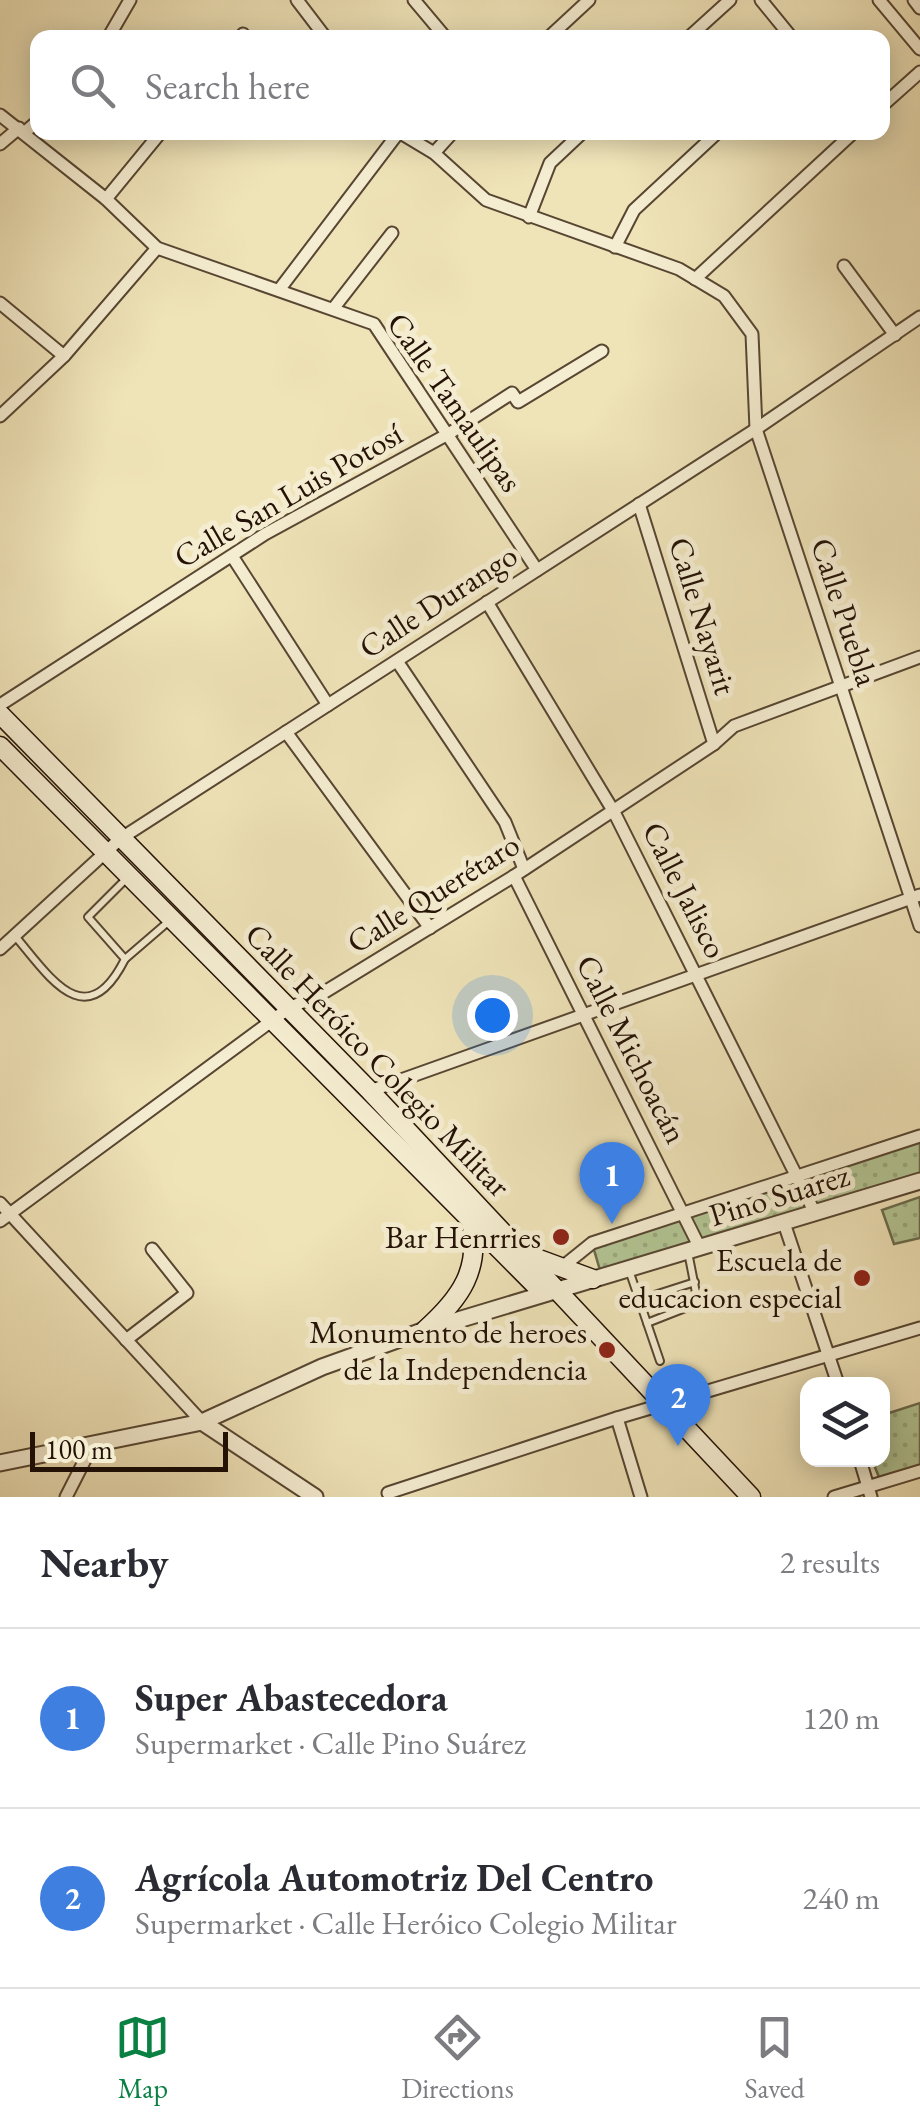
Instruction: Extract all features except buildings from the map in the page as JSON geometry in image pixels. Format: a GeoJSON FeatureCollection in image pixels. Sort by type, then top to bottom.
{"type":"FeatureCollection","features":[{"type":"Feature","properties":{"kind":"main road","name":"Calle Heróico Colegio Militar"},"geometry":{"type":"LineString","coordinates":[[0,714],[370,1092],[461,1201],[470,1220],[550,1293],[751,1497]]}},
{"type":"Feature","properties":{"kind":"main road","name":"Calle Heróico Colegio Militar"},"geometry":{"type":"LineString","coordinates":[[0,746],[273,1022],[461,1201],[521,1252],[550,1293]]}},
{"type":"Feature","properties":{"kind":"main road"},"geometry":{"type":"LineString","coordinates":[[426,1330],[455,1301],[472,1274],[475,1240],[470,1220]]}},
{"type":"Feature","properties":{"kind":"main road"},"geometry":{"type":"LineString","coordinates":[[521,1252],[594,1279]]}},
{"type":"Feature","properties":{"kind":"street"},"geometry":{"type":"LineString","coordinates":[[113,30],[130,0]]}},
{"type":"Feature","properties":{"kind":"street"},"geometry":{"type":"LineString","coordinates":[[297,0],[320,30]]}},
{"type":"Feature","properties":{"kind":"street"},"geometry":{"type":"LineString","coordinates":[[414,0],[439,30]]}},
{"type":"Feature","properties":{"kind":"street"},"geometry":{"type":"LineString","coordinates":[[557,30],[589,0]]}},
{"type":"Feature","properties":{"kind":"street"},"geometry":{"type":"LineString","coordinates":[[697,30],[730,0]]}},
{"type":"Feature","properties":{"kind":"street"},"geometry":{"type":"LineString","coordinates":[[761,0],[785,30]]}},
{"type":"Feature","properties":{"kind":"street"},"geometry":{"type":"LineString","coordinates":[[879,0],[920,49]]}},
{"type":"Feature","properties":{"kind":"street"},"geometry":{"type":"LineString","coordinates":[[914,0],[920,8]]}},
{"type":"Feature","properties":{"kind":"street"},"geometry":{"type":"LineString","coordinates":[[890,99],[920,72]]}},
{"type":"Feature","properties":{"kind":"street","name":"Calle Tamaulipas"},"geometry":{"type":"LineString","coordinates":[[0,115],[30,137]]}},
{"type":"Feature","properties":{"kind":"street"},"geometry":{"type":"LineString","coordinates":[[0,144],[30,126]]}},
{"type":"Feature","properties":{"kind":"street","name":"Calle Tamaulipas"},"geometry":{"type":"LineString","coordinates":[[34,140],[106,199],[156,248],[374,324],[450,433],[537,570]]}},
{"type":"Feature","properties":{"kind":"street"},"geometry":{"type":"LineString","coordinates":[[106,199],[154,140]]}},
{"type":"Feature","properties":{"kind":"street"},"geometry":{"type":"LineString","coordinates":[[278,290],[393,140]]}},
{"type":"Feature","properties":{"kind":"street","name":"Calle Puebla"},"geometry":{"type":"LineString","coordinates":[[412,140],[434,153],[486,200],[695,278],[724,296],[752,334],[756,429],[915,896],[920,926]]}},
{"type":"Feature","properties":{"kind":"street"},"geometry":{"type":"LineString","coordinates":[[434,153],[446,140]]}},
{"type":"Feature","properties":{"kind":"street"},"geometry":{"type":"LineString","coordinates":[[529,217],[550,163],[574,140]]}},
{"type":"Feature","properties":{"kind":"street"},"geometry":{"type":"LineString","coordinates":[[616,247],[634,210],[709,140]]}},
{"type":"Feature","properties":{"kind":"street"},"geometry":{"type":"LineString","coordinates":[[695,278],[845,140]]}},
{"type":"Feature","properties":{"kind":"street"},"geometry":{"type":"LineString","coordinates":[[333,310],[392,233]]}},
{"type":"Feature","properties":{"kind":"street"},"geometry":{"type":"LineString","coordinates":[[1,415],[64,356],[156,248]]}},
{"type":"Feature","properties":{"kind":"street"},"geometry":{"type":"LineString","coordinates":[[844,266],[895,336]]}},
{"type":"Feature","properties":{"kind":"street"},"geometry":{"type":"LineString","coordinates":[[0,303],[64,356]]}},
{"type":"Feature","properties":{"kind":"street","name":"Calle Durango"},"geometry":{"type":"LineString","coordinates":[[0,949],[120,839],[756,429],[920,317]]}},
{"type":"Feature","properties":{"kind":"street","name":"Calle San Luis Potosí"},"geometry":{"type":"LineString","coordinates":[[0,705],[232,556],[450,433],[512,393],[518,402],[602,351]]}},
{"type":"Feature","properties":{"kind":"street","name":"Calle Nayarit"},"geometry":{"type":"LineString","coordinates":[[640,504],[714,744]]}},
{"type":"Feature","properties":{"kind":"street"},"geometry":{"type":"LineString","coordinates":[[232,556],[328,705]]}},
{"type":"Feature","properties":{"kind":"street","name":"Calle Jalisco"},"geometry":{"type":"LineString","coordinates":[[487,602],[614,812],[815,1213]]}},
{"type":"Feature","properties":{"kind":"street","name":"Calle Querétaro"},"geometry":{"type":"LineString","coordinates":[[3,1213],[288,1008],[323,993],[519,873],[714,744],[734,726],[920,657]]}},
{"type":"Feature","properties":{"kind":"street","name":"Calle Michoacán"},"geometry":{"type":"LineString","coordinates":[[397,660],[505,822],[519,873],[582,1015],[685,1212],[694,1249]]}},
{"type":"Feature","properties":{"kind":"street"},"geometry":{"type":"LineString","coordinates":[[286,732],[430,928]]}},
{"type":"Feature","properties":{"kind":"street"},"geometry":{"type":"LineString","coordinates":[[370,1092],[915,896]]}},
{"type":"Feature","properties":{"kind":"street"},"geometry":{"type":"LineString","coordinates":[[561,1268],[592,1243],[920,1136]]}},
{"type":"Feature","properties":{"kind":"street","name":"Pino Suarez"},"geometry":{"type":"LineString","coordinates":[[0,1463],[202,1422],[322,1368],[426,1330],[920,1182]]}},
{"type":"Feature","properties":{"kind":"street"},"geometry":{"type":"LineString","coordinates":[[3,1213],[202,1422],[315,1497]]}},
{"type":"Feature","properties":{"kind":"street"},"geometry":{"type":"LineString","coordinates":[[784,1223],[836,1377]]}},
{"type":"Feature","properties":{"kind":"street"},"geometry":{"type":"LineString","coordinates":[[126,1340],[187,1293],[152,1249]]}},
{"type":"Feature","properties":{"kind":"street"},"geometry":{"type":"LineString","coordinates":[[388,1493],[617,1418],[830,1358],[920,1328]]}},
{"type":"Feature","properties":{"kind":"street"},"geometry":{"type":"LineString","coordinates":[[617,1418],[641,1497]]}},
{"type":"Feature","properties":{"kind":"street"},"geometry":{"type":"LineString","coordinates":[[66,1497],[93,1444]]}},
{"type":"Feature","properties":{"kind":"street"},"geometry":{"type":"LineString","coordinates":[[862,1467],[870,1492]]}},
{"type":"Feature","properties":{"kind":"street"},"geometry":{"type":"LineString","coordinates":[[834,1497],[870,1492],[920,1471]]}},
{"type":"Feature","properties":{"kind":"lane"},"geometry":{"type":"LineString","coordinates":[[125,959],[88,917],[128,877]]}},
{"type":"Feature","properties":{"kind":"lane"},"geometry":{"type":"LineString","coordinates":[[14,936],[63,992],[87,996],[106,985],[125,959],[170,920]]}},
{"type":"Feature","properties":{"kind":"lane"},"geometry":{"type":"LineString","coordinates":[[647,1322],[696,1306],[694,1249]]}},
{"type":"Feature","properties":{"kind":"lane"},"geometry":{"type":"LineString","coordinates":[[628,1269],[660,1361]]}},
{"type":"Feature","properties":{"kind":"lane"},"geometry":{"type":"LineString","coordinates":[[639,1300],[695,1282]]}},
{"type":"Feature","properties":{"kind":"green space"},"geometry":{"type":"Polygon","coordinates":[[[920,1136],[920,1181],[602,1277],[592,1243],[920,1136]]]}},
{"type":"Feature","properties":{"kind":"green space"},"geometry":{"type":"Polygon","coordinates":[[[920,1197],[920,1238],[894,1244],[882,1210],[920,1197]]]}},
{"type":"Feature","properties":{"kind":"green space"},"geometry":{"type":"Polygon","coordinates":[[[920,1403],[920,1470],[881,1482],[875,1467],[890,1467],[890,1413],[920,1403]]]}},
{"type":"Feature","properties":{"kind":"place","name":"Super Abastecedora"},"geometry":{"type":"Point","coordinates":[612,1224]}},
{"type":"Feature","properties":{"kind":"place","name":"Bar Henrries"},"geometry":{"type":"Point","coordinates":[561,1237]}},
{"type":"Feature","properties":{"kind":"place","name":"Escuela de educacion especial"},"geometry":{"type":"Point","coordinates":[862,1278]}},
{"type":"Feature","properties":{"kind":"place","name":"Monumento de heroes de la Independencia"},"geometry":{"type":"Point","coordinates":[607,1350]}},
{"type":"Feature","properties":{"kind":"place","name":"Agrícola Automotriz Del Centro"},"geometry":{"type":"Point","coordinates":[678,1446]}}]}
